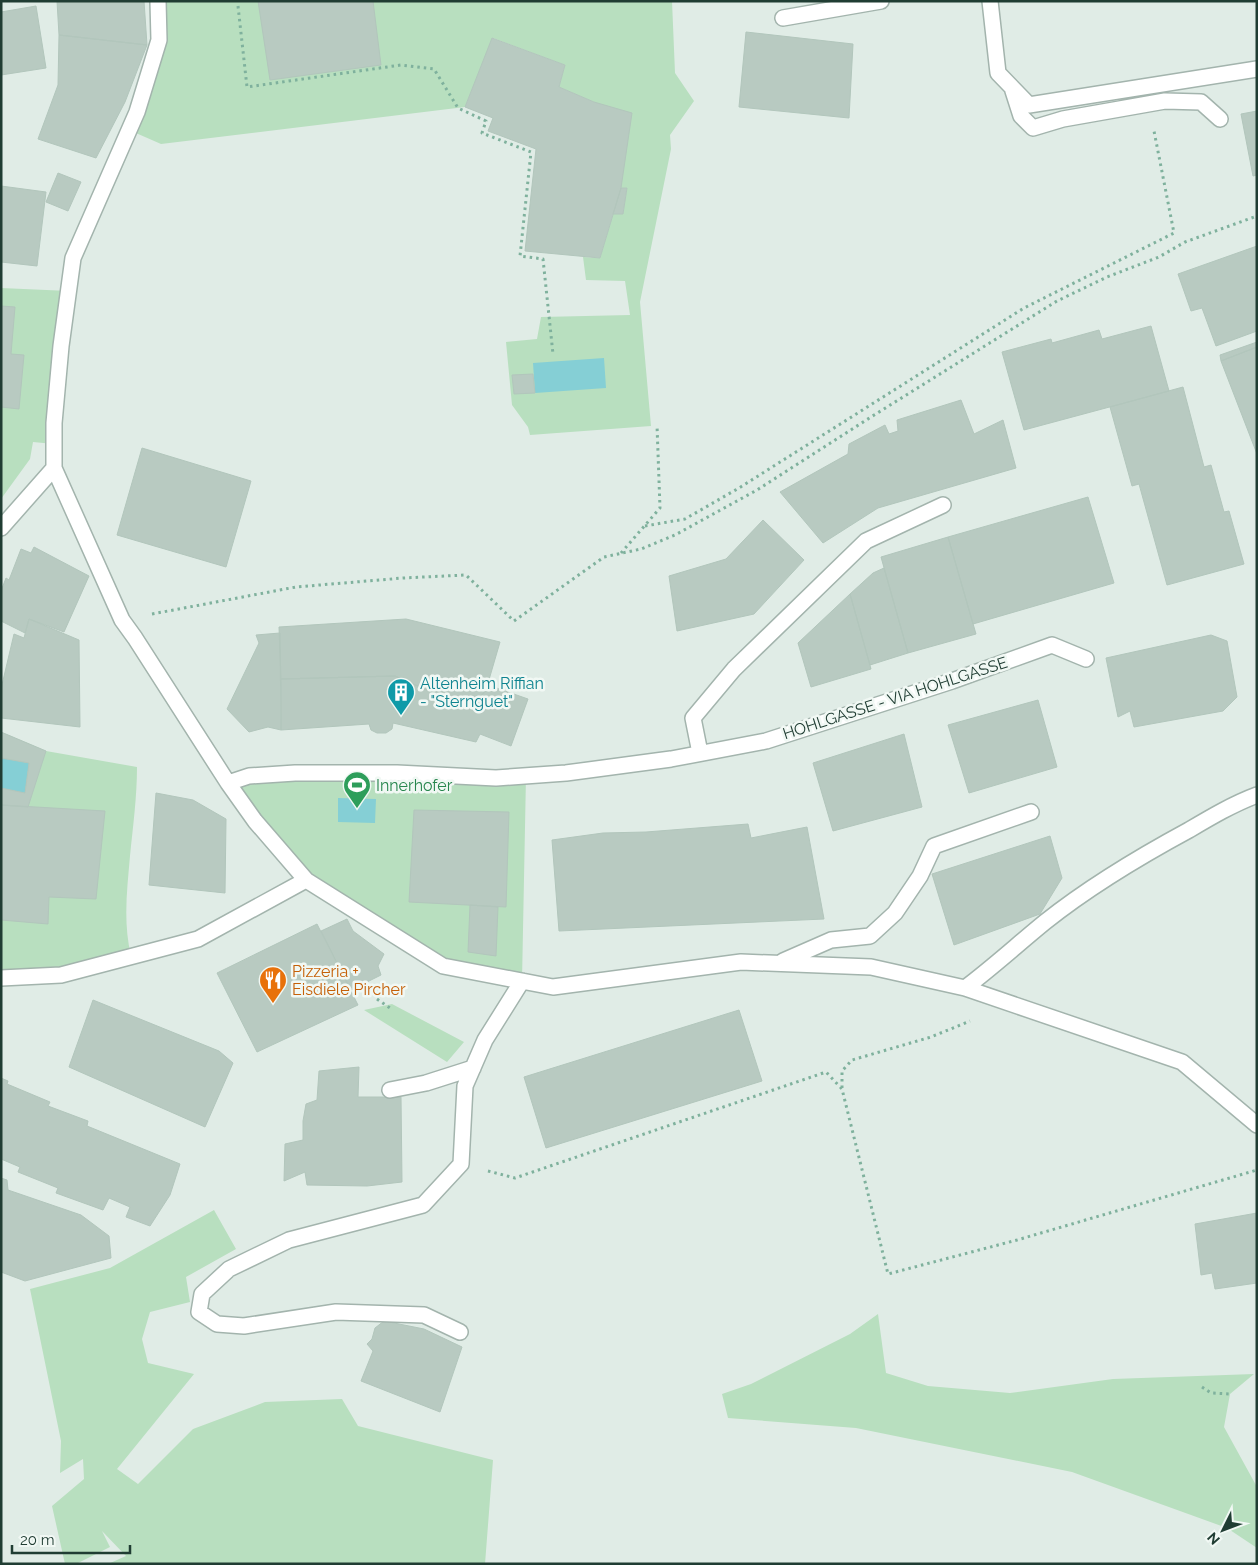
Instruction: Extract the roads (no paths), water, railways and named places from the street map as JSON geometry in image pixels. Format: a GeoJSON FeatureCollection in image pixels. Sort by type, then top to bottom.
{"type":"FeatureCollection","features":[{"type":"Feature","properties":{"kind":"lane"},"geometry":{"type":"LineString","coordinates":[[158,1],[159,40],[137,112],[73,258],[61,346],[54,423],[54,468],[122,620],[228,783],[255,821],[306,880],[443,966],[553,987],[741,962],[779,962],[871,966],[965,988],[1182,1062],[1257,1125]]}},
{"type":"Feature","properties":{"kind":"lane"},"geometry":{"type":"LineString","coordinates":[[783,18],[881,1]]}},
{"type":"Feature","properties":{"kind":"lane"},"geometry":{"type":"LineString","coordinates":[[990,1],[998,73],[1029,105],[1257,69]]}},
{"type":"Feature","properties":{"kind":"lane"},"geometry":{"type":"LineString","coordinates":[[1011,87],[1021,116],[1033,128],[1064,120],[1165,101],[1201,102],[1220,119]]}},
{"type":"Feature","properties":{"kind":"lane"},"geometry":{"type":"LineString","coordinates":[[1,528],[54,468]]}},
{"type":"Feature","properties":{"kind":"lane"},"geometry":{"type":"LineString","coordinates":[[700,753],[693,718],[734,669],[866,541],[943,506]]}},
{"type":"Feature","properties":{"kind":"lane","name":"HOHLGASSE - VIA HOHLGASSE"},"geometry":{"type":"LineString","coordinates":[[228,783],[249,776],[295,773],[389,772],[496,778],[566,773],[671,759],[766,740],[952,681],[1052,645],[1086,659]]}},
{"type":"Feature","properties":{"kind":"lane"},"geometry":{"type":"LineString","coordinates":[[965,988],[997,964],[1045,922],[1087,891],[1166,842],[1240,801],[1257,795]]}},
{"type":"Feature","properties":{"kind":"lane"},"geometry":{"type":"LineString","coordinates":[[779,962],[831,940],[870,936],[896,913],[920,876],[934,846],[1031,812]]}},
{"type":"Feature","properties":{"kind":"lane"},"geometry":{"type":"LineString","coordinates":[[1,978],[61,975],[198,938],[306,880]]}},
{"type":"Feature","properties":{"kind":"lane"},"geometry":{"type":"LineString","coordinates":[[460,1332],[424,1315],[336,1312],[244,1326],[217,1324],[199,1312],[202,1294],[229,1269],[289,1240],[423,1205],[461,1164],[465,1086],[484,1040],[522,981]]}},
{"type":"Feature","properties":{"kind":"lane"},"geometry":{"type":"LineString","coordinates":[[390,1090],[426,1083],[472,1068]]}},
{"type":"Feature","properties":{"kind":"water"},"geometry":{"type":"Polygon","coordinates":[[[604,358],[606,388],[535,393],[533,363],[604,358]]]}},
{"type":"Feature","properties":{"kind":"water"},"geometry":{"type":"Polygon","coordinates":[[[1,758],[29,763],[25,793],[1,788],[1,758]]]}},
{"type":"Feature","properties":{"kind":"water"},"geometry":{"type":"Polygon","coordinates":[[[338,798],[376,799],[375,823],[338,822],[338,798]]]}},
{"type":"Feature","properties":{"kind":"place","name":"Altenheim Riffian - \"Sternguet\""},"geometry":{"type":"Point","coordinates":[401,716]}},
{"type":"Feature","properties":{"kind":"place","name":"Innerhofer"},"geometry":{"type":"Point","coordinates":[357,809]}},
{"type":"Feature","properties":{"kind":"place","name":"Pizzeria + Eisdiele Pircher"},"geometry":{"type":"Point","coordinates":[273,1004]}}]}
